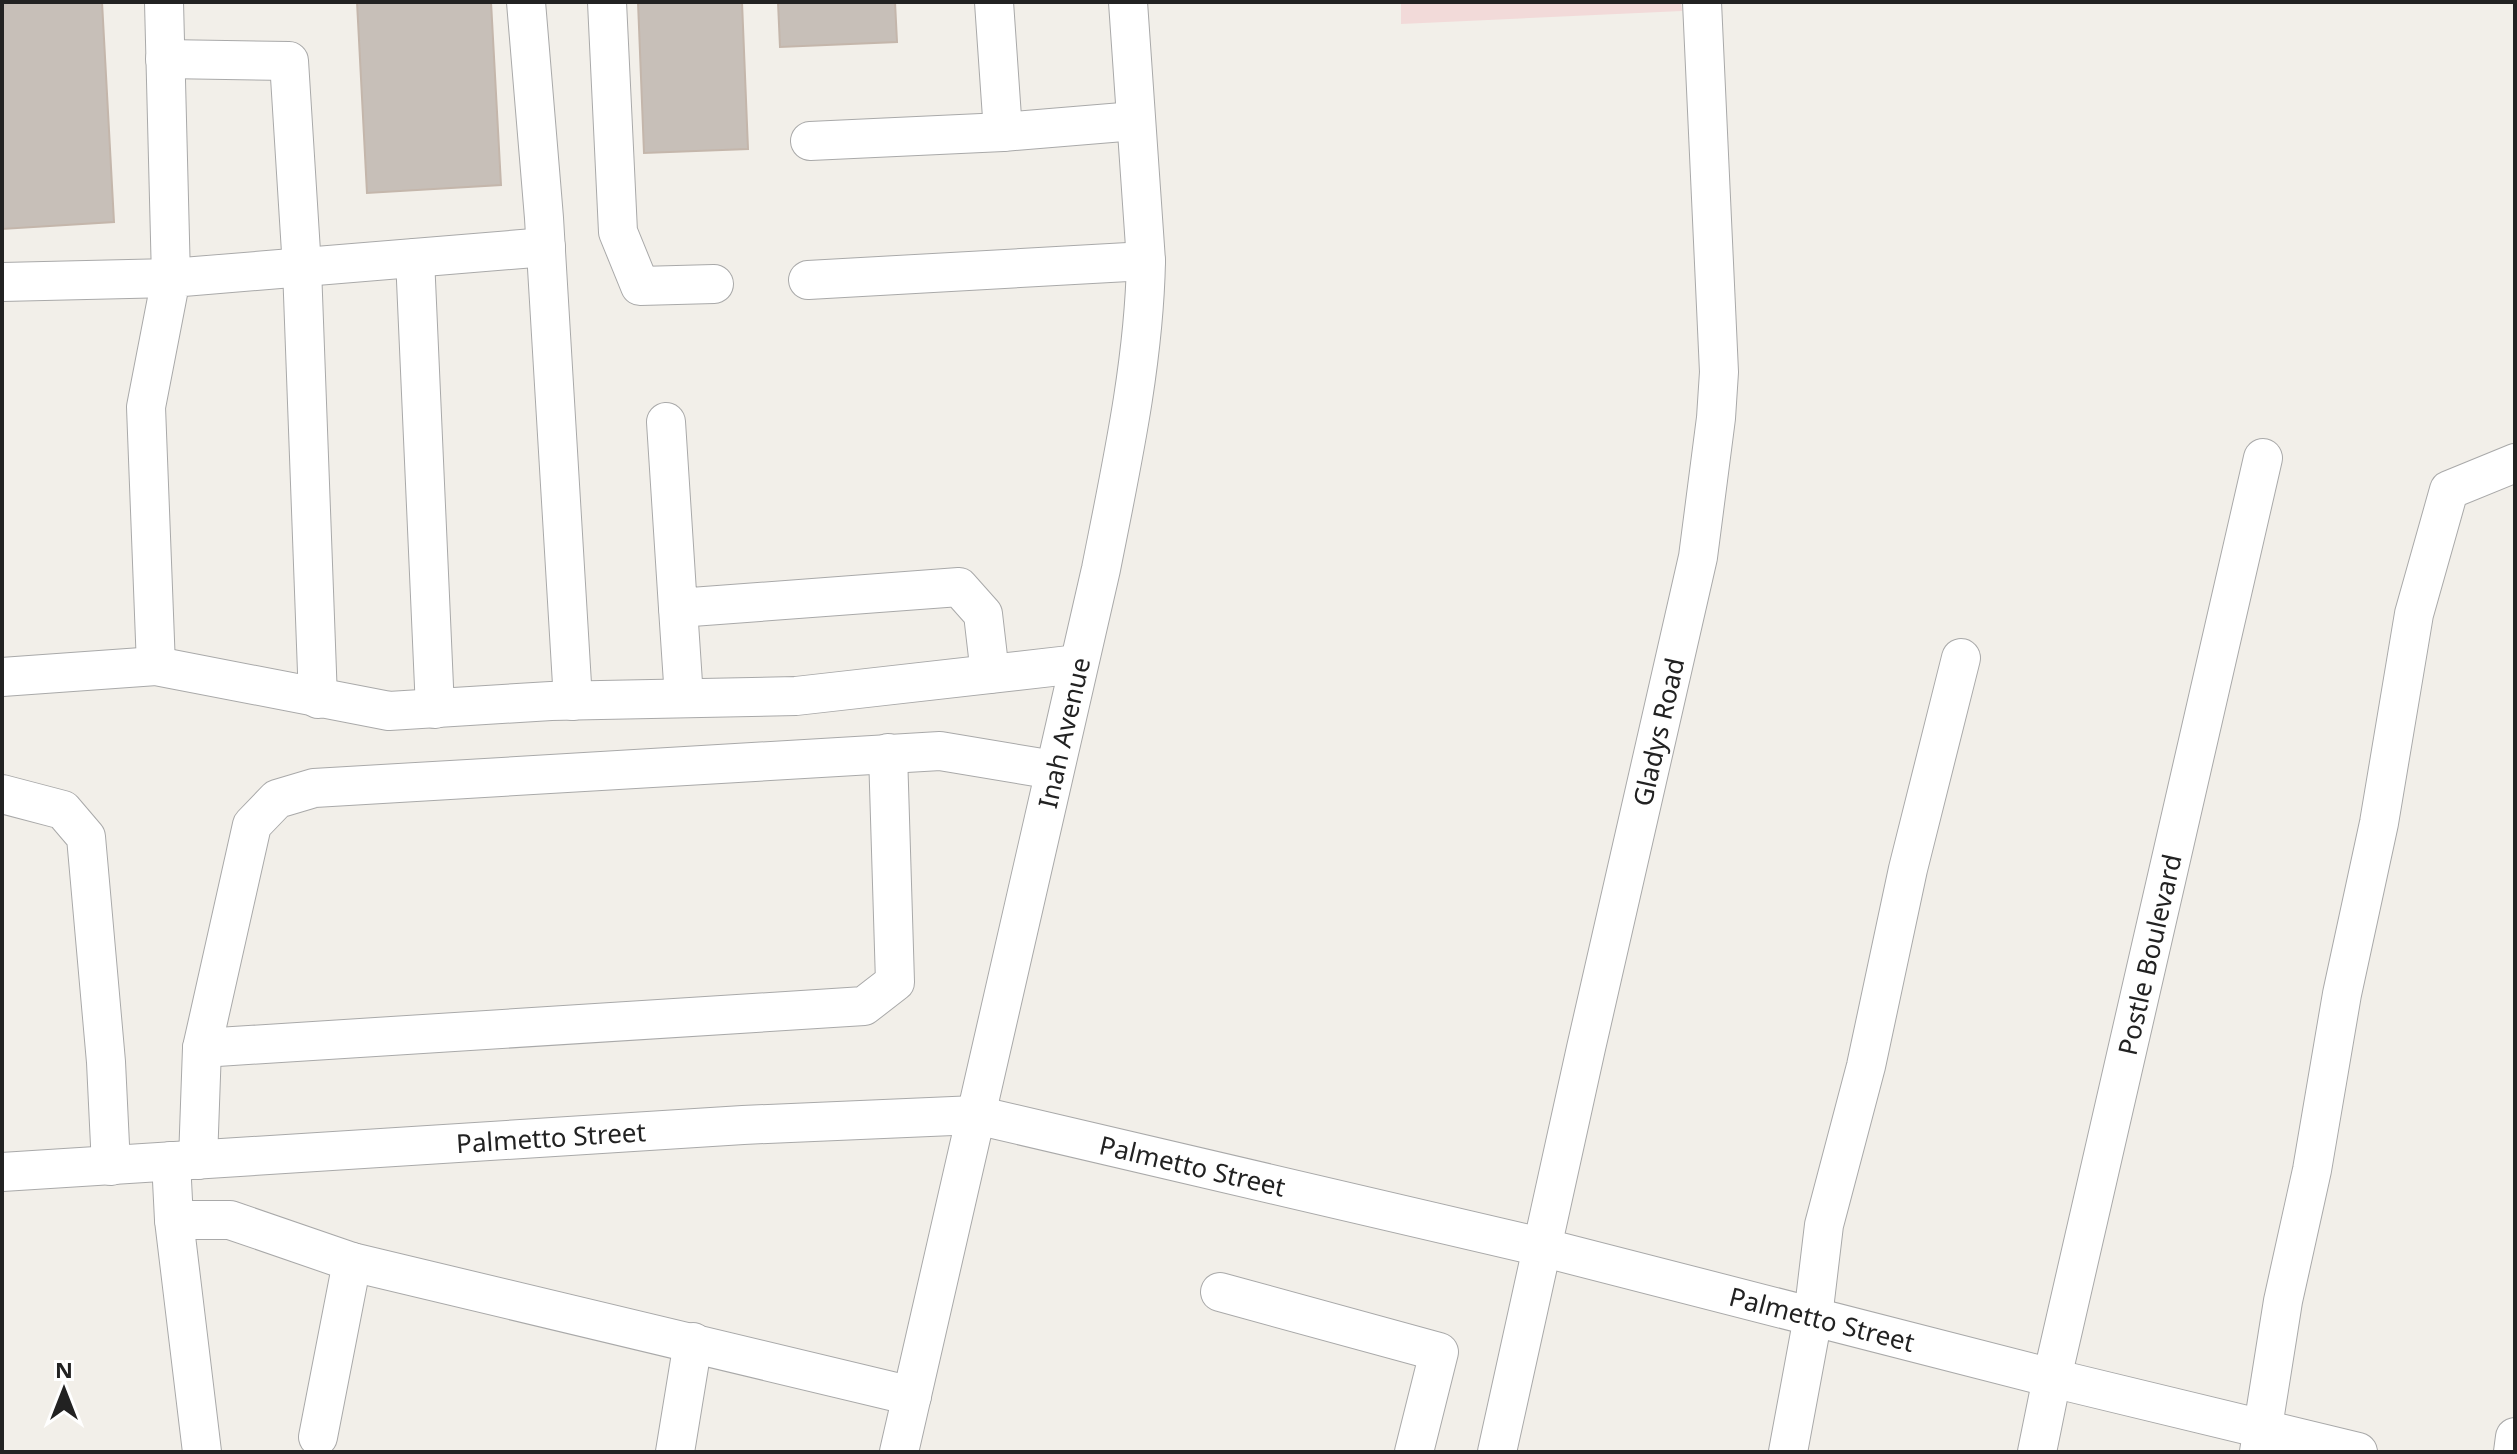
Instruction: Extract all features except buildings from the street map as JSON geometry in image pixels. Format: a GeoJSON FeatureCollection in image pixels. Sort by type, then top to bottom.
{"type":"FeatureCollection","features":[{"type":"Feature","properties":{"kind":"street"},"geometry":{"type":"LineString","coordinates":[[156,666],[146,407],[171,278],[164,2]]}},
{"type":"Feature","properties":{"kind":"street"},"geometry":{"type":"LineString","coordinates":[[526,2],[546,247],[573,701]]}},
{"type":"Feature","properties":{"kind":"street"},"geometry":{"type":"LineString","coordinates":[[607,2],[618,232],[640,286],[714,284]]}},
{"type":"Feature","properties":{"kind":"street"},"geometry":{"type":"LineString","coordinates":[[994,2],[1003,132]]}},
{"type":"Feature","properties":{"kind":"street","name":"Inah Avenue"},"geometry":{"type":"LineString","coordinates":[[899,1452],[1101,569],[1125,444],[1145,293],[1146,261],[1128,2]]}},
{"type":"Feature","properties":{"kind":"street","name":"Gladys Road"},"geometry":{"type":"LineString","coordinates":[[1497,1452],[1698,557],[1719,372],[1702,2]]}},
{"type":"Feature","properties":{"kind":"street"},"geometry":{"type":"LineString","coordinates":[[165,59],[289,61],[302,268],[318,699]]}},
{"type":"Feature","properties":{"kind":"street"},"geometry":{"type":"LineString","coordinates":[[810,141],[1003,132],[1135,121]]}},
{"type":"Feature","properties":{"kind":"street"},"geometry":{"type":"LineString","coordinates":[[2,282],[171,278],[546,247]]}},
{"type":"Feature","properties":{"kind":"street"},"geometry":{"type":"LineString","coordinates":[[415,258],[435,709]]}},
{"type":"Feature","properties":{"kind":"street"},"geometry":{"type":"LineString","coordinates":[[808,280],[1146,261]]}},
{"type":"Feature","properties":{"kind":"street"},"geometry":{"type":"LineString","coordinates":[[666,422],[684,698]]}},
{"type":"Feature","properties":{"kind":"street","name":"Postle Boulevard"},"geometry":{"type":"LineString","coordinates":[[2037,1452],[2263,458]]}},
{"type":"Feature","properties":{"kind":"street"},"geometry":{"type":"LineString","coordinates":[[2262,1440],[2283,1301],[2312,1170],[2342,994],[2379,823],[2414,614],[2449,490],[2515,463]]}},
{"type":"Feature","properties":{"kind":"street"},"geometry":{"type":"LineString","coordinates":[[678,608],[959,587],[983,614],[990,674]]}},
{"type":"Feature","properties":{"kind":"street"},"geometry":{"type":"LineString","coordinates":[[1788,1452],[1813,1317],[1824,1225],[1866,1066],[1908,869],[1961,658]]}},
{"type":"Feature","properties":{"kind":"street"},"geometry":{"type":"LineString","coordinates":[[2,677],[156,666],[389,711],[573,701],[796,696],[1078,664]]}},
{"type":"Feature","properties":{"kind":"street"},"geometry":{"type":"LineString","coordinates":[[202,1452],[174,1220],[202,1048],[252,825],[277,799],[314,788],[940,751],[1054,770]]}},
{"type":"Feature","properties":{"kind":"street"},"geometry":{"type":"LineString","coordinates":[[202,1048],[864,1006],[895,982],[888,753]]}},
{"type":"Feature","properties":{"kind":"street"},"geometry":{"type":"LineString","coordinates":[[2,794],[63,810],[86,837],[106,1062],[111,1166]]}},
{"type":"Feature","properties":{"kind":"street","name":"Palmetto Street"},"geometry":{"type":"LineString","coordinates":[[2,1172],[743,1125],[976,1115],[1541,1247],[2052,1378],[2262,1440],[2358,1452]]}},
{"type":"Feature","properties":{"kind":"street"},"geometry":{"type":"LineString","coordinates":[[174,1220],[230,1220],[352,1262],[912,1396]]}},
{"type":"Feature","properties":{"kind":"street"},"geometry":{"type":"LineString","coordinates":[[318,1437],[352,1262]]}},
{"type":"Feature","properties":{"kind":"street"},"geometry":{"type":"LineString","coordinates":[[1220,1292],[1439,1352],[1414,1452]]}},
{"type":"Feature","properties":{"kind":"street"},"geometry":{"type":"LineString","coordinates":[[675,1452],[693,1342]]}},
{"type":"Feature","properties":{"kind":"street"},"geometry":{"type":"LineString","coordinates":[[2513,1452],[2515,1437]]}},
{"type":"Feature","properties":{"kind":"shaded area"},"geometry":{"type":"Polygon","coordinates":[[[1401,2],[1681,2],[1682,11],[1401,24],[1401,2]]]}}]}
